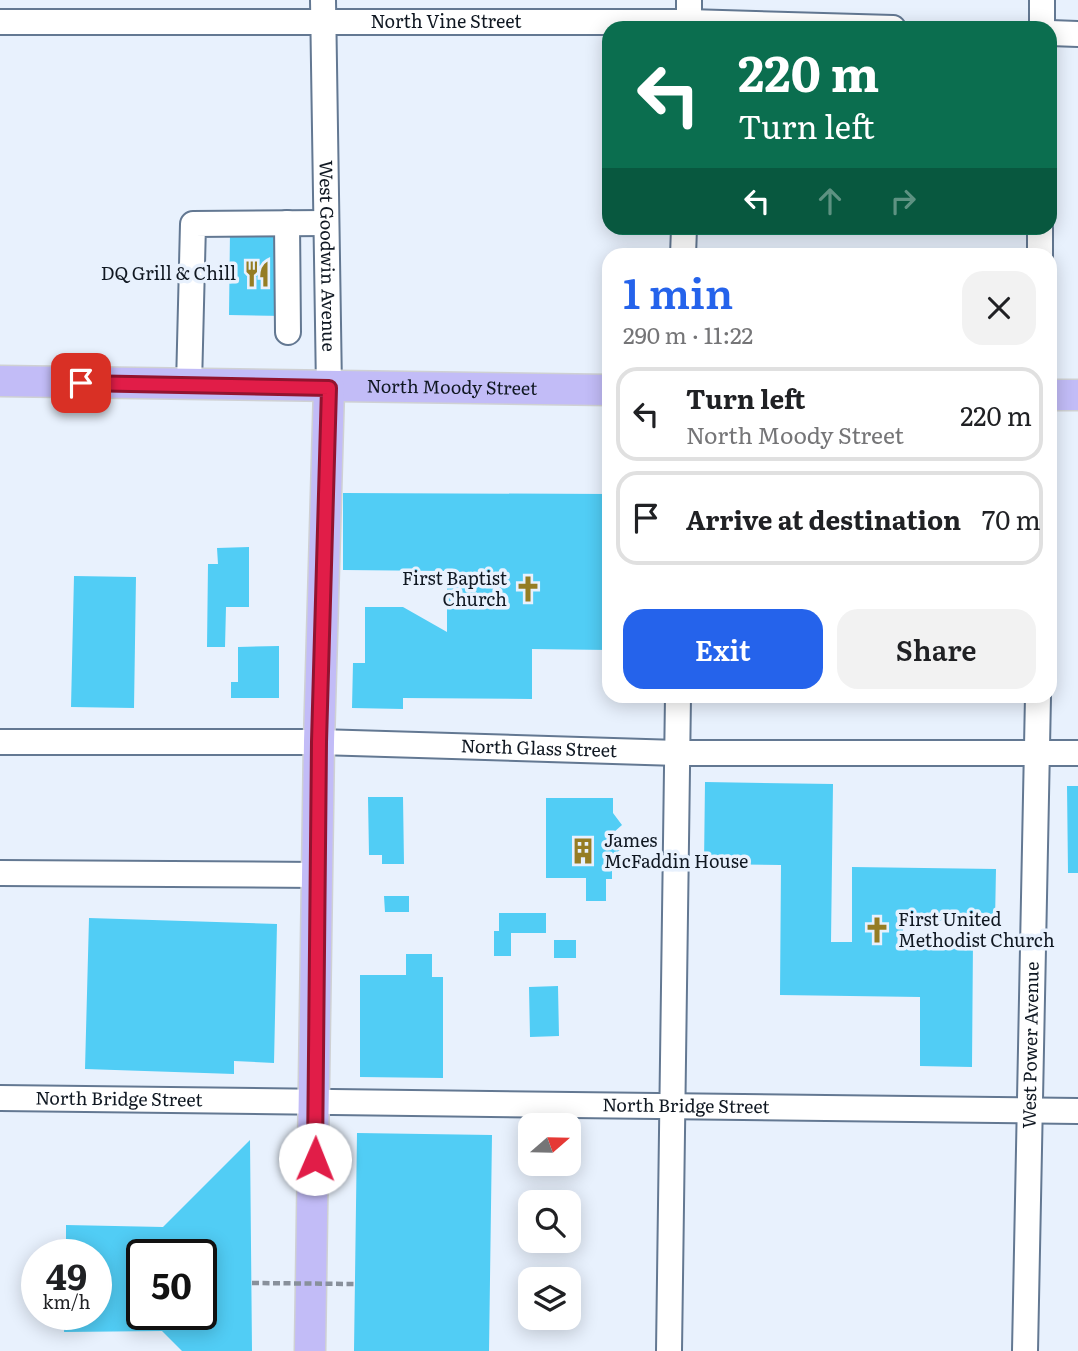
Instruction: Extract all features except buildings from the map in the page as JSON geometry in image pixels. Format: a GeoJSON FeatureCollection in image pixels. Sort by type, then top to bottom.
{"type":"FeatureCollection","features":[{"type":"Feature","properties":{"kind":"main road","name":"North Moody Street"},"geometry":{"type":"LineString","coordinates":[[0,381],[329,388],[602,390]]}},
{"type":"Feature","properties":{"kind":"main road","name":"West Goodwin Avenue"},"geometry":{"type":"LineString","coordinates":[[310,1351],[316,1104],[319,742],[329,388]]}},
{"type":"Feature","properties":{"kind":"main road"},"geometry":{"type":"LineString","coordinates":[[1057,395],[1078,396]]}},
{"type":"Feature","properties":{"kind":"street"},"geometry":{"type":"LineString","coordinates":[[1042,0],[1042,21]]}},
{"type":"Feature","properties":{"kind":"street","name":"North Vine Street"},"geometry":{"type":"LineString","coordinates":[[0,22],[323,11],[689,17],[763,21]]}},
{"type":"Feature","properties":{"kind":"street","name":"West Goodwin Avenue"},"geometry":{"type":"LineString","coordinates":[[323,11],[329,388]]}},
{"type":"Feature","properties":{"kind":"street"},"geometry":{"type":"LineString","coordinates":[[1057,33],[1078,34]]}},
{"type":"Feature","properties":{"kind":"street"},"geometry":{"type":"LineString","coordinates":[[287,223],[288,332]]}},
{"type":"Feature","properties":{"kind":"street"},"geometry":{"type":"LineString","coordinates":[[189,385],[193,224],[326,223]]}},
{"type":"Feature","properties":{"kind":"street"},"geometry":{"type":"LineString","coordinates":[[669,1351],[678,703]]}},
{"type":"Feature","properties":{"kind":"street","name":"West Power Avenue"},"geometry":{"type":"LineString","coordinates":[[1025,1351],[1038,703]]}},
{"type":"Feature","properties":{"kind":"street","name":"North Glass Street"},"geometry":{"type":"LineString","coordinates":[[0,742],[319,742],[678,753],[1078,753]]}},
{"type":"Feature","properties":{"kind":"street"},"geometry":{"type":"LineString","coordinates":[[0,873],[318,875]]}},
{"type":"Feature","properties":{"kind":"street","name":"North Bridge Street"},"geometry":{"type":"LineString","coordinates":[[0,1098],[316,1104],[672,1104],[1078,1111]]}},
{"type":"Feature","properties":{"kind":"path"},"geometry":{"type":"LineString","coordinates":[[251,1283],[355,1284]]}},
{"type":"Feature","properties":{"kind":"place","name":"DQ Grill & Chill"},"geometry":{"type":"Point","coordinates":[257,274]}},
{"type":"Feature","properties":{"kind":"place","name":"First Baptist Church"},"geometry":{"type":"Point","coordinates":[528,589]}},
{"type":"Feature","properties":{"kind":"place","name":"James McFaddin House"},"geometry":{"type":"Point","coordinates":[583,851]}},
{"type":"Feature","properties":{"kind":"place","name":"First United Methodist Church"},"geometry":{"type":"Point","coordinates":[877,930]}},
{"type":"Feature","properties":{"kind":"route"},"geometry":{"type":"LineString","coordinates":[[81,383],[329,388],[319,742],[315,1159]]}}]}
